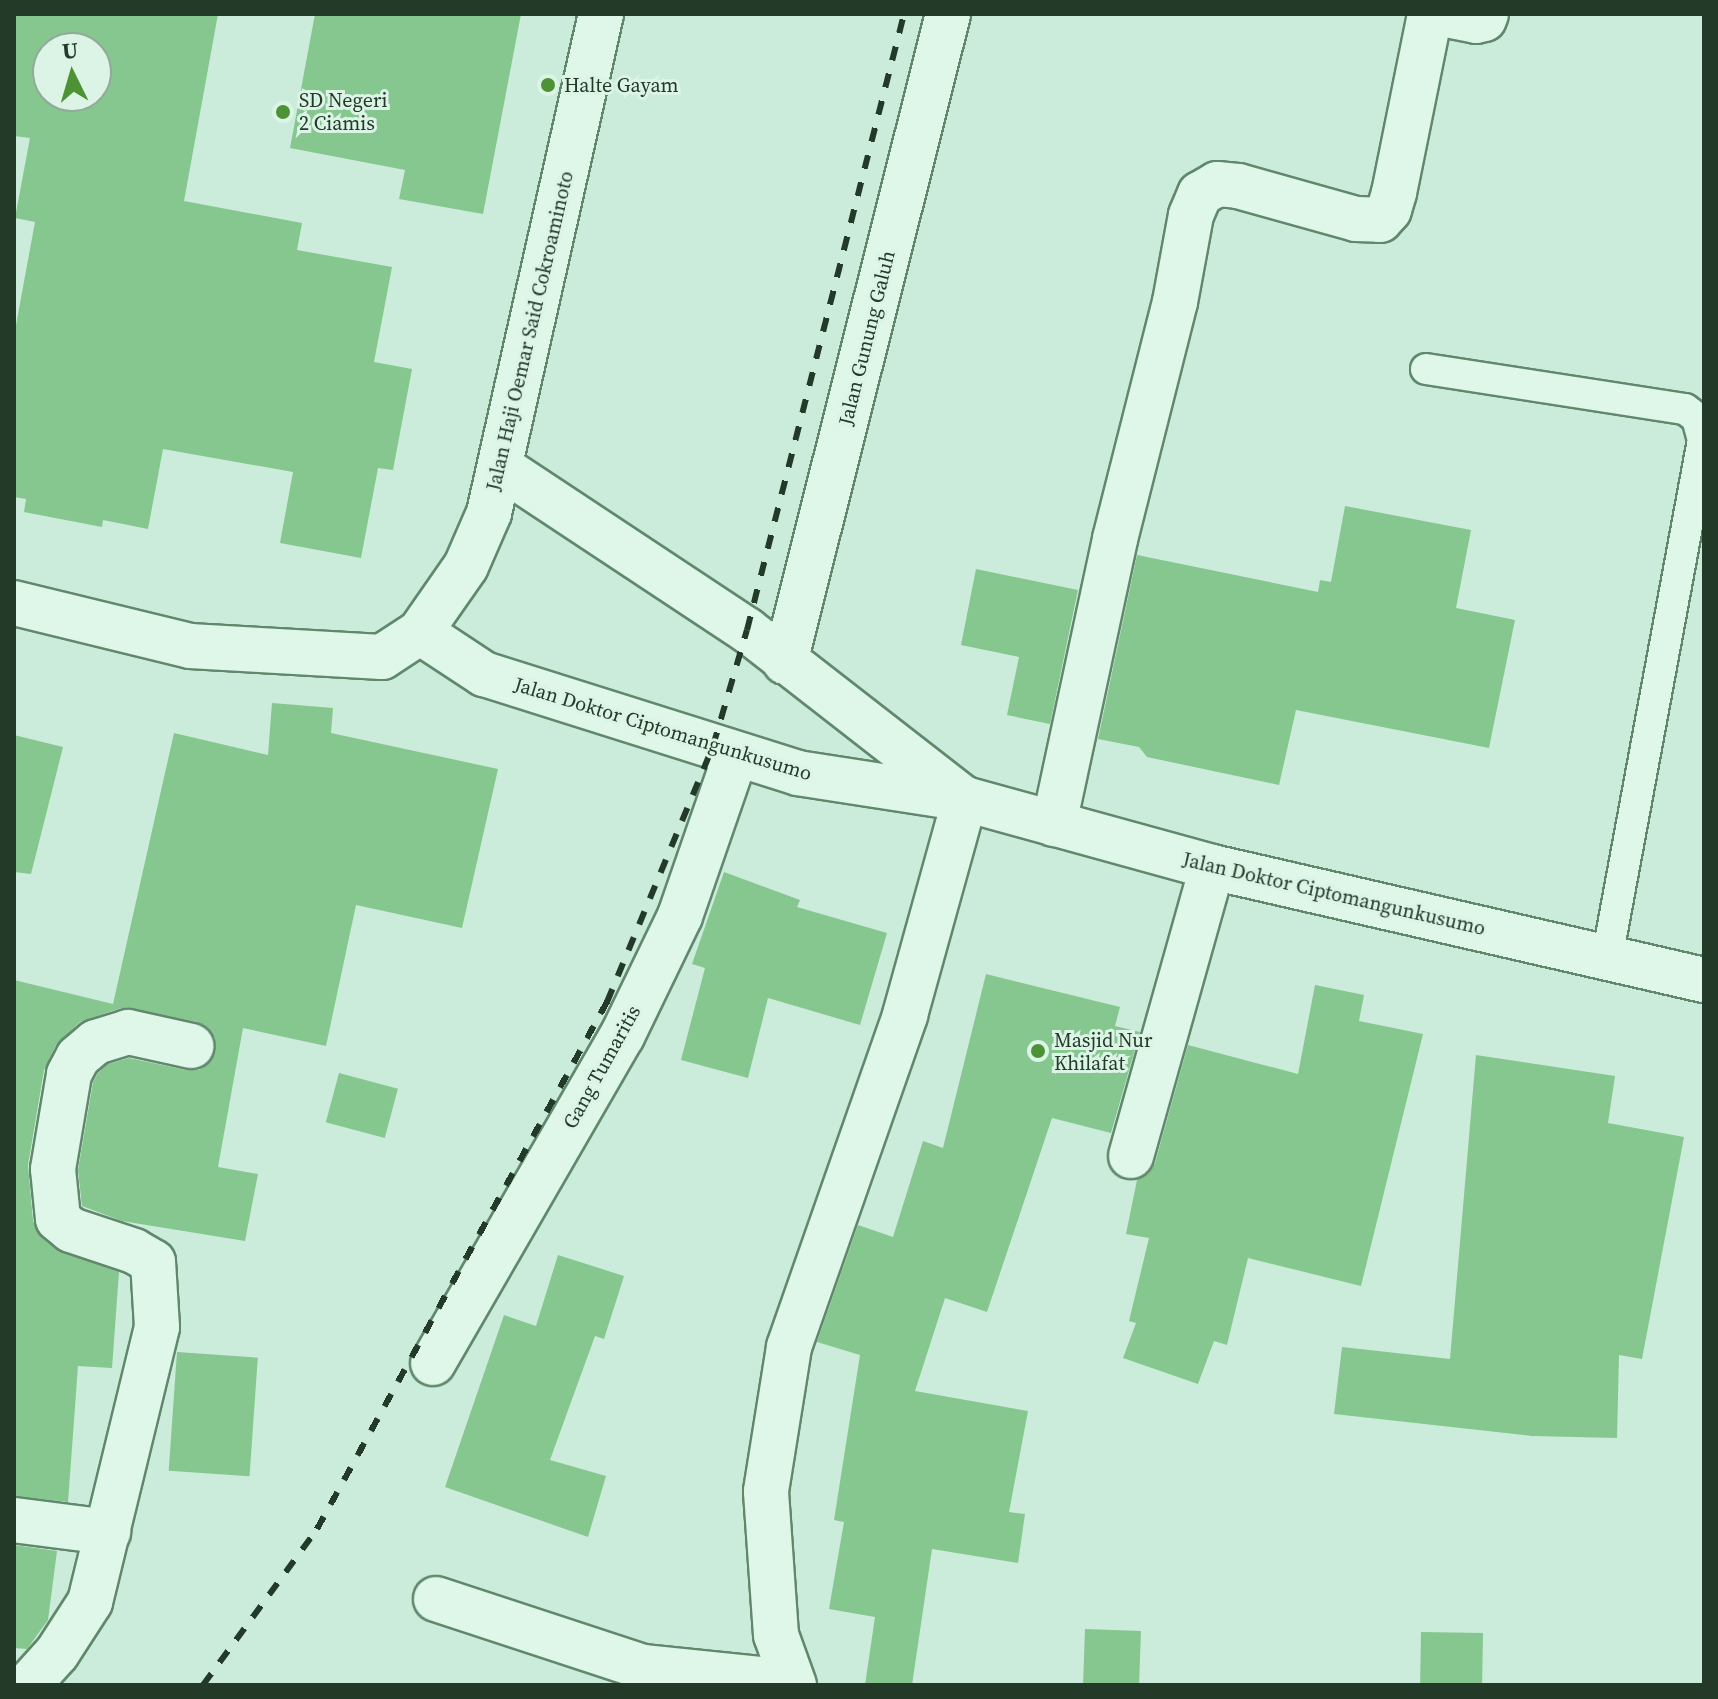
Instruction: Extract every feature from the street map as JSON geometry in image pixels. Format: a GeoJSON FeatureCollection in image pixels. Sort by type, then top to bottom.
{"type":"FeatureCollection","features":[{"type":"Feature","properties":{"kind":"street","name":"Jalan Haji Oemar Said Cokroaminoto"},"geometry":{"type":"LineString","coordinates":[[420,632],[466,566],[489,513],[502,468],[601,14]]}},
{"type":"Feature","properties":{"kind":"street","name":"Jalan Gunung Galuh"},"geometry":{"type":"LineString","coordinates":[[785,662],[948,14]]}},
{"type":"Feature","properties":{"kind":"street"},"geometry":{"type":"LineString","coordinates":[[1054,824],[1115,539],[1175,302],[1191,215],[1200,194],[1217,184],[1238,186],[1356,219],[1380,220],[1389,210],[1394,193],[1429,20],[1441,14],[1476,21],[1484,19],[1486,14]]}},
{"type":"Feature","properties":{"kind":"street","name":"Jalan Doktor Ciptomangunkusumo"},"geometry":{"type":"LineString","coordinates":[[502,468],[747,630],[965,799]]}},
{"type":"Feature","properties":{"kind":"street"},"geometry":{"type":"LineString","coordinates":[[14,603],[190,646],[382,657],[420,632]]}},
{"type":"Feature","properties":{"kind":"street","name":"Jalan Doktor Ciptomangunkusumo"},"geometry":{"type":"LineString","coordinates":[[420,632],[484,674],[798,773],[965,799],[1212,867],[1704,980]]}},
{"type":"Feature","properties":{"kind":"street","name":"Gang Tumaritis"},"geometry":{"type":"LineString","coordinates":[[433,1363],[622,1036],[680,916],[736,754]]}},
{"type":"Feature","properties":{"kind":"street"},"geometry":{"type":"LineString","coordinates":[[436,1599],[643,1667],[792,1684],[776,1635],[766,1491],[789,1347],[905,1015],[965,799]]}},
{"type":"Feature","properties":{"kind":"street"},"geometry":{"type":"LineString","coordinates":[[1131,1156],[1212,867]]}},
{"type":"Feature","properties":{"kind":"street"},"geometry":{"type":"LineString","coordinates":[[28,1685],[57,1653],[90,1602],[157,1327],[153,1262],[134,1251],[71,1230],[58,1219],[53,1169],[69,1074],[78,1057],[96,1042],[128,1032],[191,1046]]}},
{"type":"Feature","properties":{"kind":"street"},"geometry":{"type":"LineString","coordinates":[[14,1520],[108,1532]]}},
{"type":"Feature","properties":{"kind":"lane"},"geometry":{"type":"LineString","coordinates":[[1426,369],[1685,409],[1697,418],[1703,440],[1607,958]]}},
{"type":"Feature","properties":{"kind":"building"},"geometry":{"type":"Polygon","coordinates":[[[14,14],[218,14],[184,201],[302,223],[297,250],[392,267],[374,362],[412,369],[393,470],[378,468],[361,558],[280,543],[293,472],[163,449],[148,529],[103,520],[102,527],[24,512],[26,499],[14,497],[14,336],[35,222],[15,218],[30,138],[14,136],[14,14]]]}},
{"type":"Feature","properties":{"kind":"building"},"geometry":{"type":"Polygon","coordinates":[[[315,14],[521,14],[483,214],[399,199],[405,170],[290,148],[315,14]]]}},
{"type":"Feature","properties":{"kind":"building"},"geometry":{"type":"Polygon","coordinates":[[[1345,506],[1471,530],[1456,608],[1515,620],[1489,748],[1296,710],[1279,785],[1147,757],[1139,747],[1098,739],[1137,555],[1318,592],[1320,580],[1331,582],[1345,506]]]}},
{"type":"Feature","properties":{"kind":"building"},"geometry":{"type":"Polygon","coordinates":[[[976,569],[1078,590],[1050,724],[1007,715],[1019,657],[961,645],[976,569]]]}},
{"type":"Feature","properties":{"kind":"building"},"geometry":{"type":"Polygon","coordinates":[[[272,703],[333,708],[331,733],[498,769],[462,928],[356,905],[326,1046],[243,1028],[218,1167],[258,1174],[245,1241],[122,1221],[82,1206],[78,1170],[93,1082],[98,1073],[108,1064],[129,1058],[199,1070],[210,1062],[215,1051],[215,1038],[208,1028],[196,1022],[121,1008],[80,1022],[56,1045],[44,1070],[28,1165],[33,1221],[41,1237],[55,1249],[119,1272],[112,1368],[78,1366],[68,1502],[14,1496],[14,980],[113,1004],[174,733],[268,755],[272,703]]]}},
{"type":"Feature","properties":{"kind":"building"},"geometry":{"type":"Polygon","coordinates":[[[14,735],[63,747],[31,874],[14,872],[14,735]]]}},
{"type":"Feature","properties":{"kind":"building"},"geometry":{"type":"Polygon","coordinates":[[[724,872],[800,900],[797,907],[887,933],[860,1025],[768,998],[748,1078],[681,1060],[705,968],[692,964],[724,872]]]}},
{"type":"Feature","properties":{"kind":"building"},"geometry":{"type":"Polygon","coordinates":[[[986,974],[1120,1007],[1115,1026],[1140,1032],[1111,1133],[1052,1118],[987,1312],[945,1298],[915,1391],[1028,1411],[1009,1512],[1025,1514],[1018,1563],[932,1549],[912,1685],[865,1685],[875,1617],[829,1609],[844,1522],[834,1520],[860,1355],[817,1342],[858,1225],[893,1237],[923,1141],[943,1148],[986,974]]]}},
{"type":"Feature","properties":{"kind":"building"},"geometry":{"type":"Polygon","coordinates":[[[1315,985],[1364,995],[1359,1021],[1423,1034],[1361,1286],[1248,1258],[1227,1345],[1214,1341],[1198,1384],[1123,1358],[1136,1323],[1129,1321],[1149,1238],[1126,1234],[1137,1180],[1149,1173],[1155,1163],[1188,1045],[1298,1074],[1315,985]]]}},
{"type":"Feature","properties":{"kind":"building"},"geometry":{"type":"Polygon","coordinates":[[[1476,1055],[1615,1076],[1608,1123],[1684,1137],[1642,1359],[1619,1355],[1617,1438],[1532,1436],[1334,1414],[1342,1347],[1450,1359],[1476,1055]]]}},
{"type":"Feature","properties":{"kind":"building"},"geometry":{"type":"Polygon","coordinates":[[[339,1073],[398,1089],[385,1138],[326,1122],[339,1073]]]}},
{"type":"Feature","properties":{"kind":"building"},"geometry":{"type":"Polygon","coordinates":[[[558,1255],[624,1276],[604,1339],[595,1336],[550,1460],[606,1476],[588,1537],[445,1487],[504,1315],[536,1326],[558,1255]]]}},
{"type":"Feature","properties":{"kind":"building"},"geometry":{"type":"Polygon","coordinates":[[[177,1352],[258,1358],[250,1476],[169,1471],[177,1352]]]}},
{"type":"Feature","properties":{"kind":"building"},"geometry":{"type":"Polygon","coordinates":[[[14,1545],[57,1551],[48,1620],[27,1649],[14,1648],[14,1545]]]}},
{"type":"Feature","properties":{"kind":"building"},"geometry":{"type":"Polygon","coordinates":[[[1085,1629],[1141,1631],[1139,1685],[1083,1685],[1085,1629]]]}},
{"type":"Feature","properties":{"kind":"building"},"geometry":{"type":"Polygon","coordinates":[[[1421,1632],[1483,1633],[1482,1685],[1420,1684],[1421,1632]]]}},
{"type":"Feature","properties":{"kind":"railway"},"geometry":{"type":"LineString","coordinates":[[203,1685],[317,1529],[607,1002],[713,746],[747,630],[904,14]]}},
{"type":"Feature","properties":{"kind":"place","name":"Halte Gayam"},"geometry":{"type":"Point","coordinates":[548,85]}},
{"type":"Feature","properties":{"kind":"place","name":"SD Negeri 2 Ciamis"},"geometry":{"type":"Point","coordinates":[283,112]}},
{"type":"Feature","properties":{"kind":"place","name":"Masjid Nur Khilafat"},"geometry":{"type":"Point","coordinates":[1038,1051]}}]}
